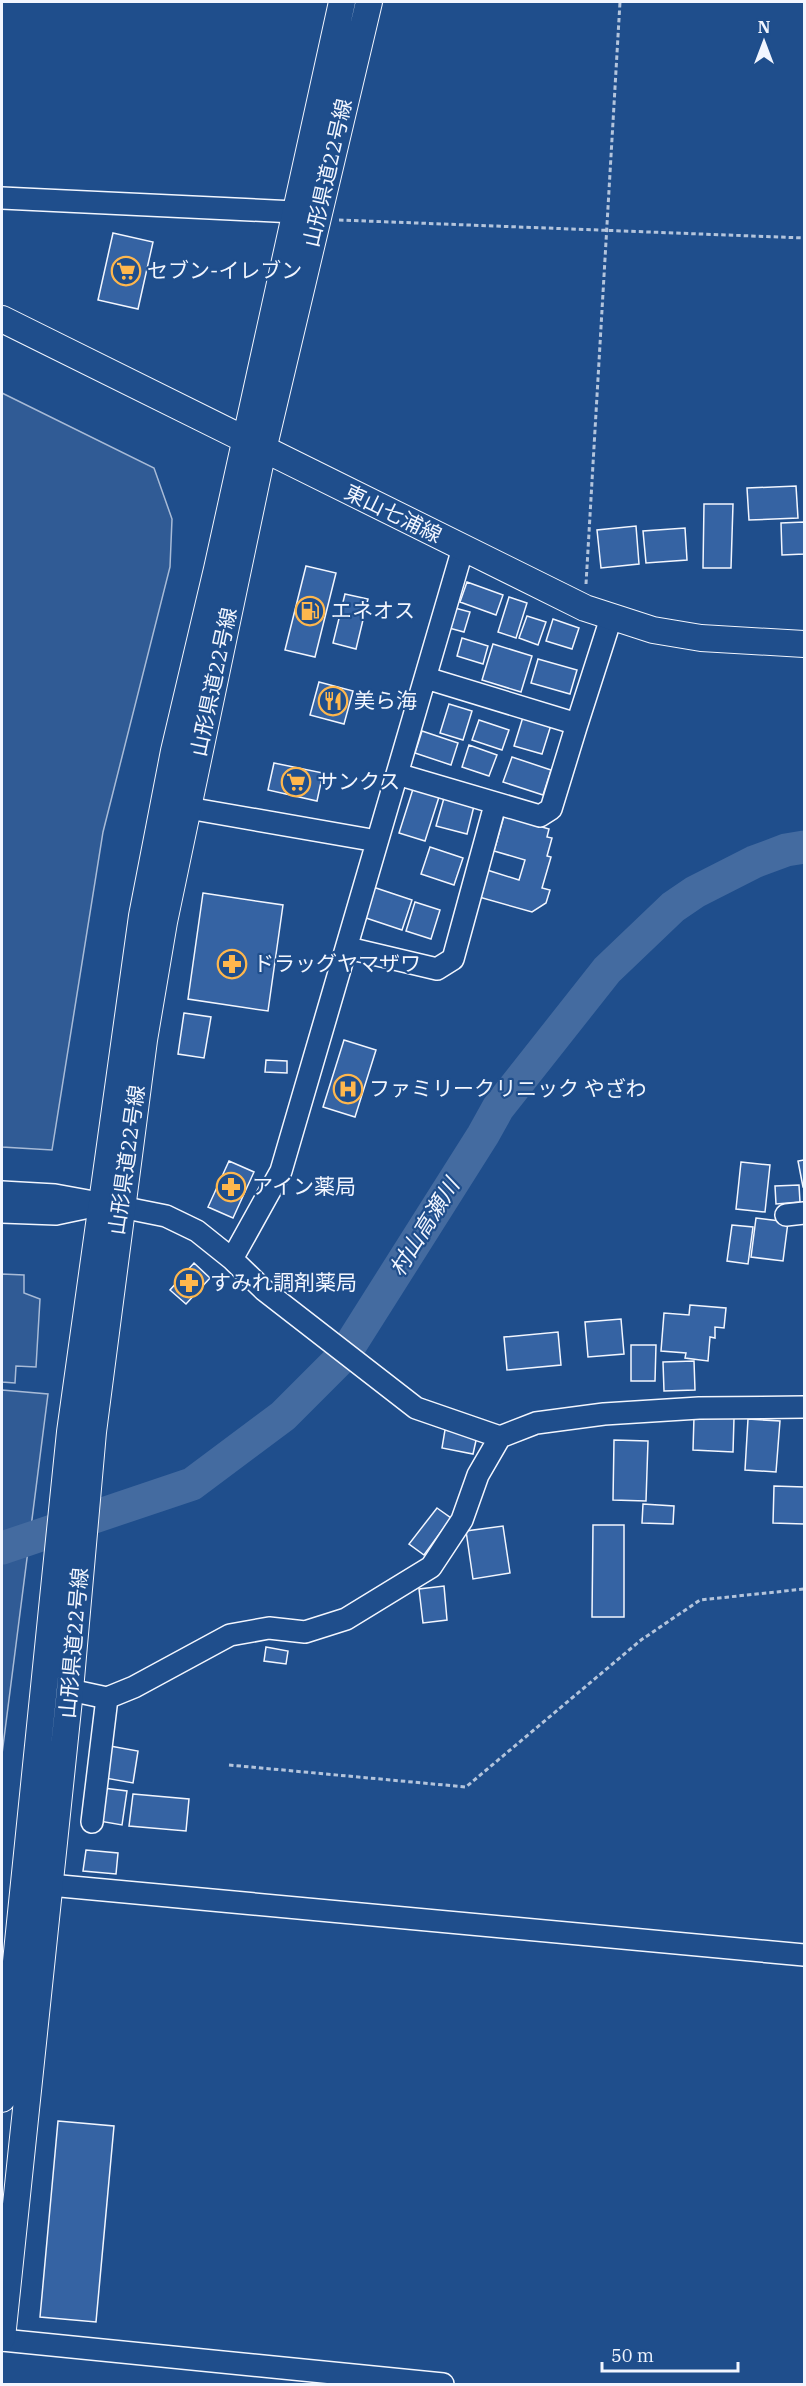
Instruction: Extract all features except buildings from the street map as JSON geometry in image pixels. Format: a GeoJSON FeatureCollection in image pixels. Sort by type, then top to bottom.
{"type":"FeatureCollection","features":[{"type":"Feature","properties":{"kind":"main road","name":"山形県道22号線"},"geometry":{"type":"LineString","coordinates":[[2,2092],[50,1618],[81,1432],[111,1206],[142,916],[174,752],[254,446],[306,215],[342,2]]}},
{"type":"Feature","properties":{"kind":"main road","name":"山形県道22号線"},"geometry":{"type":"LineString","coordinates":[[306,215],[369,2]]}},
{"type":"Feature","properties":{"kind":"main road","name":"東山七浦線"},"geometry":{"type":"LineString","coordinates":[[2,319],[254,446],[585,608],[653,630],[701,638],[804,644]]}},
{"type":"Feature","properties":{"kind":"main road","name":"山形県道22号線"},"geometry":{"type":"LineString","coordinates":[[111,1206],[164,922],[188,808],[254,446]]}},
{"type":"Feature","properties":{"kind":"main road","name":"山形県道22号線"},"geometry":{"type":"LineString","coordinates":[[2,2339],[74,1649],[81,1432]]}},
{"type":"Feature","properties":{"kind":"street"},"geometry":{"type":"LineString","coordinates":[[2,198],[306,215]]}},
{"type":"Feature","properties":{"kind":"street"},"geometry":{"type":"LineString","coordinates":[[232,1259],[281,1171],[463,548]]}},
{"type":"Feature","properties":{"kind":"street"},"geometry":{"type":"LineString","coordinates":[[397,774],[495,805],[540,816],[551,809],[611,618]]}},
{"type":"Feature","properties":{"kind":"street"},"geometry":{"type":"LineString","coordinates":[[426,678],[577,724]]}},
{"type":"Feature","properties":{"kind":"street"},"geometry":{"type":"LineString","coordinates":[[348,948],[437,969],[453,959],[495,805]]}},
{"type":"Feature","properties":{"kind":"street"},"geometry":{"type":"LineString","coordinates":[[188,808],[377,841]]}},
{"type":"Feature","properties":{"kind":"street"},"geometry":{"type":"LineString","coordinates":[[2,1192],[55,1195],[166,1216],[197,1231],[232,1259],[264,1290],[416,1408],[500,1437]]}},
{"type":"Feature","properties":{"kind":"street"},"geometry":{"type":"LineString","coordinates":[[2,1212],[56,1214],[111,1206]]}},
{"type":"Feature","properties":{"kind":"street"},"geometry":{"type":"LineString","coordinates":[[70,1690],[107,1698],[134,1687],[230,1635],[269,1628],[306,1632],[345,1619],[431,1567],[462,1520],[478,1475],[500,1437],[536,1423],[604,1414],[699,1408],[804,1407]]}},
{"type":"Feature","properties":{"kind":"street"},"geometry":{"type":"LineString","coordinates":[[92,1822],[107,1698]]}},
{"type":"Feature","properties":{"kind":"street"},"geometry":{"type":"LineString","coordinates":[[50,1885],[804,1955]]}},
{"type":"Feature","properties":{"kind":"street"},"geometry":{"type":"LineString","coordinates":[[2,2339],[443,2385]]}},
{"type":"Feature","properties":{"kind":"path"},"geometry":{"type":"LineString","coordinates":[[585,608],[620,2]]}},
{"type":"Feature","properties":{"kind":"path"},"geometry":{"type":"LineString","coordinates":[[306,215],[804,238]]}},
{"type":"Feature","properties":{"kind":"path"},"geometry":{"type":"LineString","coordinates":[[229,1765],[466,1787],[641,1640],[700,1600],[804,1589]]}},
{"type":"Feature","properties":{"kind":"shaded area"},"geometry":{"type":"Polygon","coordinates":[[[2,393],[154,468],[172,519],[170,567],[103,832],[52,1150],[2,1147],[2,393]]]}},
{"type":"Feature","properties":{"kind":"shaded area"},"geometry":{"type":"Polygon","coordinates":[[[2,1274],[24,1275],[24,1293],[40,1299],[36,1367],[16,1366],[15,1383],[2,1382],[2,1274]]]}},
{"type":"Feature","properties":{"kind":"shaded area"},"geometry":{"type":"Polygon","coordinates":[[[2,1390],[48,1394],[2,1754],[2,1390]]]}},
{"type":"Feature","properties":{"kind":"waterway","name":"村山高瀬川"},"geometry":{"type":"LineString","coordinates":[[2,1548],[192,1484],[283,1416],[344,1355],[498,1108],[607,970],[673,907],[695,892],[754,862],[786,850],[804,847]]}},
{"type":"Feature","properties":{"kind":"place","name":"セブン-イレブン"},"geometry":{"type":"Point","coordinates":[126,271]}},
{"type":"Feature","properties":{"kind":"place","name":"エネオス"},"geometry":{"type":"Point","coordinates":[310,611]}},
{"type":"Feature","properties":{"kind":"place","name":"美ら海"},"geometry":{"type":"Point","coordinates":[333,701]}},
{"type":"Feature","properties":{"kind":"place","name":"サンクス"},"geometry":{"type":"Point","coordinates":[296,782]}},
{"type":"Feature","properties":{"kind":"place","name":"ドラッグヤマザワ"},"geometry":{"type":"Point","coordinates":[232,964]}},
{"type":"Feature","properties":{"kind":"place","name":"ファミリークリニック やざわ"},"geometry":{"type":"Point","coordinates":[348,1089]}},
{"type":"Feature","properties":{"kind":"place","name":"アイン薬局"},"geometry":{"type":"Point","coordinates":[231,1187]}},
{"type":"Feature","properties":{"kind":"place","name":"すみれ調剤薬局"},"geometry":{"type":"Point","coordinates":[189,1283]}}]}
